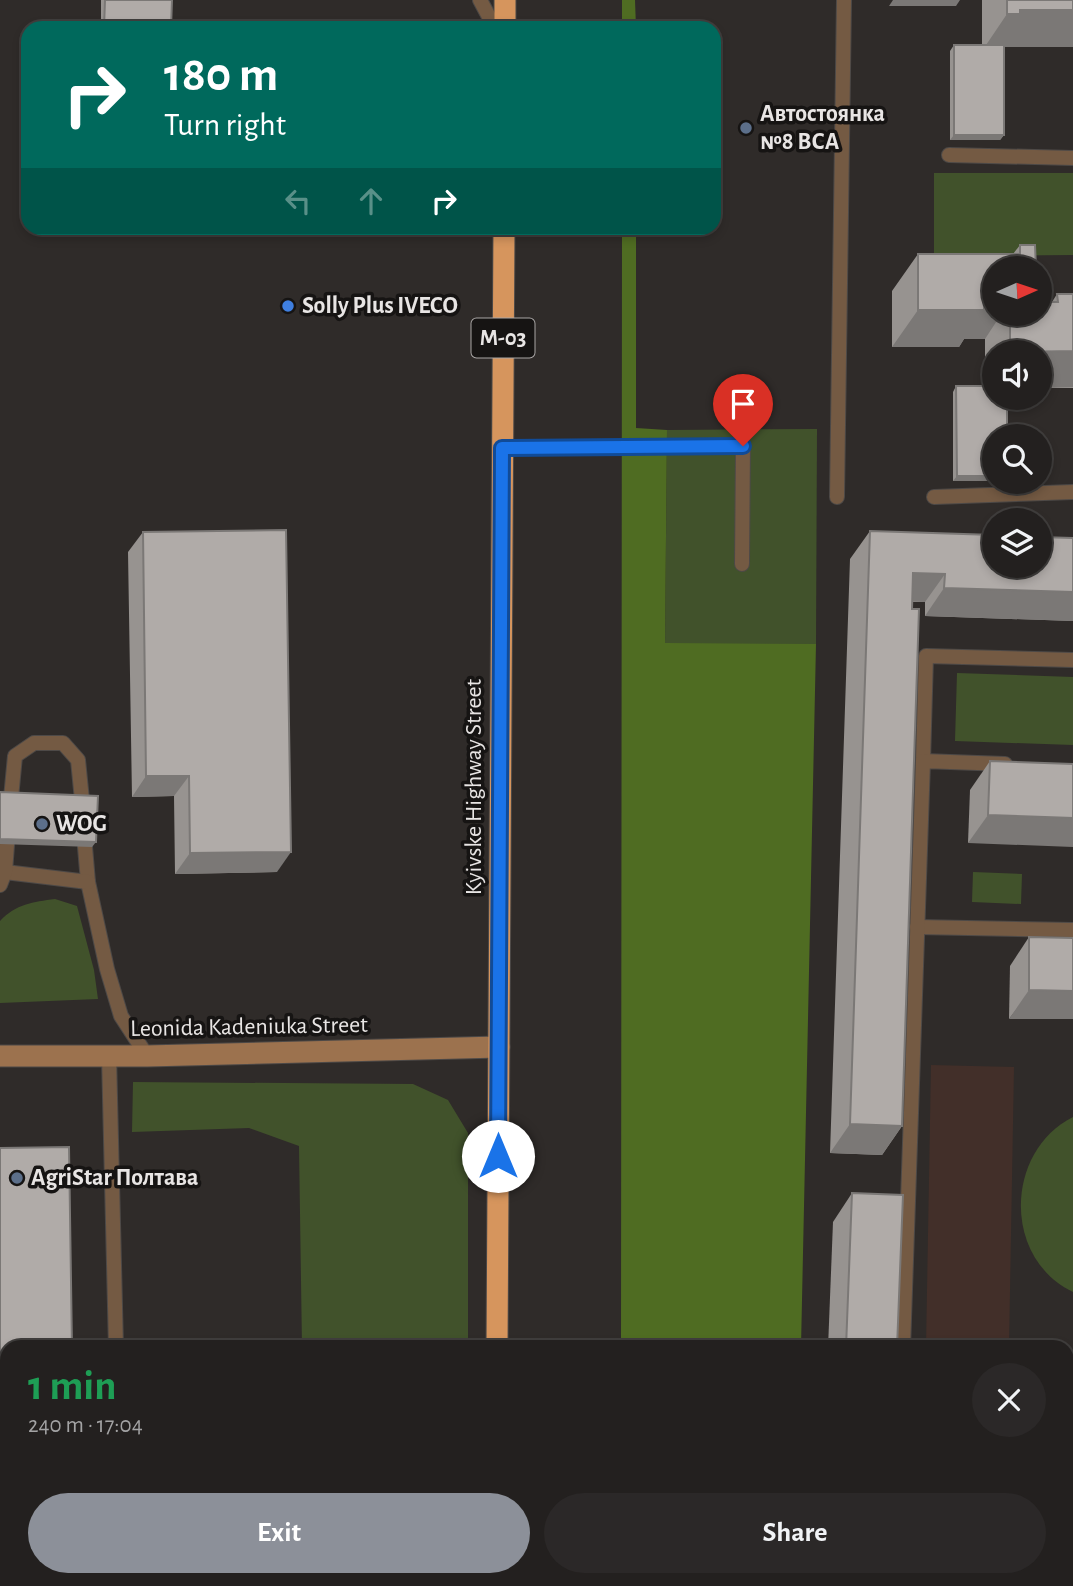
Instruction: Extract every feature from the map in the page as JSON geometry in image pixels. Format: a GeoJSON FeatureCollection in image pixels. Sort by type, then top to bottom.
{"type":"FeatureCollection","features":[{"type":"Feature","properties":{"kind":"highway"},"geometry":{"type":"LineString","coordinates":[[505,0],[505,21]]}},
{"type":"Feature","properties":{"kind":"highway","name":"Kyivske Highway Street"},"geometry":{"type":"LineString","coordinates":[[497,1340],[503,235]]}},
{"type":"Feature","properties":{"kind":"street","name":"Leonida Kadeniuka Street"},"geometry":{"type":"LineString","coordinates":[[0,1056],[147,1056],[499,1047]]}},
{"type":"Feature","properties":{"kind":"lane"},"geometry":{"type":"LineString","coordinates":[[480,0],[491,21]]}},
{"type":"Feature","properties":{"kind":"lane"},"geometry":{"type":"LineString","coordinates":[[837,497],[844,0]]}},
{"type":"Feature","properties":{"kind":"lane"},"geometry":{"type":"LineString","coordinates":[[949,155],[1073,158]]}},
{"type":"Feature","properties":{"kind":"lane"},"geometry":{"type":"LineString","coordinates":[[502,448],[743,446],[742,564]]}},
{"type":"Feature","properties":{"kind":"lane"},"geometry":{"type":"LineString","coordinates":[[934,497],[1073,492]]}},
{"type":"Feature","properties":{"kind":"lane"},"geometry":{"type":"LineString","coordinates":[[903,1340],[926,656],[1073,660]]}},
{"type":"Feature","properties":{"kind":"lane"},"geometry":{"type":"LineString","coordinates":[[11,798],[15,755],[34,743],[64,743],[78,760],[82,800]]}},
{"type":"Feature","properties":{"kind":"lane"},"geometry":{"type":"LineString","coordinates":[[923,761],[1018,764]]}},
{"type":"Feature","properties":{"kind":"lane"},"geometry":{"type":"LineString","coordinates":[[7,845],[3,878],[88,882]]}},
{"type":"Feature","properties":{"kind":"lane"},"geometry":{"type":"LineString","coordinates":[[85,847],[88,882],[107,969],[121,1016],[147,1056]]}},
{"type":"Feature","properties":{"kind":"lane"},"geometry":{"type":"LineString","coordinates":[[917,927],[1073,930]]}},
{"type":"Feature","properties":{"kind":"lane"},"geometry":{"type":"LineString","coordinates":[[109,1056],[117,1340]]}},
{"type":"Feature","properties":{"kind":"shaded area"},"geometry":{"type":"Polygon","coordinates":[[[931,1065],[1014,1067],[1009,1340],[926,1340],[931,1065]]]}},
{"type":"Feature","properties":{"kind":"green space"},"geometry":{"type":"Polygon","coordinates":[[[622,0],[635,0],[636,21],[622,21],[622,0]]]}},
{"type":"Feature","properties":{"kind":"green space"},"geometry":{"type":"Polygon","coordinates":[[[934,173],[1073,173],[1073,255],[934,256],[934,173]]]}},
{"type":"Feature","properties":{"kind":"green space"},"geometry":{"type":"Polygon","coordinates":[[[622,235],[636,235],[636,428],[667,430],[665,643],[816,644],[801,1340],[621,1340],[622,235]]]}},
{"type":"Feature","properties":{"kind":"green space"},"geometry":{"type":"Polygon","coordinates":[[[817,429],[816,644],[665,644],[667,430],[817,429]]]}},
{"type":"Feature","properties":{"kind":"green space"},"geometry":{"type":"Polygon","coordinates":[[[957,673],[1073,677],[1073,745],[955,741],[957,673]]]}},
{"type":"Feature","properties":{"kind":"green space"},"geometry":{"type":"Polygon","coordinates":[[[973,872],[1022,874],[1021,904],[972,902],[973,872]]]}},
{"type":"Feature","properties":{"kind":"green space"},"geometry":{"type":"Polygon","coordinates":[[[55,899],[77,906],[94,970],[98,999],[0,1003],[0,921],[19,907],[55,899]]]}},
{"type":"Feature","properties":{"kind":"green space"},"geometry":{"type":"Polygon","coordinates":[[[133,1082],[413,1084],[448,1100],[468,1133],[468,1340],[302,1340],[299,1146],[249,1128],[132,1132],[133,1082]]]}},
{"type":"Feature","properties":{"kind":"green space"},"geometry":{"type":"Polygon","coordinates":[[[1073,1117],[1073,1292],[1050,1276],[1033,1255],[1024,1231],[1021,1204],[1024,1178],[1034,1154],[1051,1133],[1073,1117]]]}},
{"type":"Feature","properties":{"kind":"building"},"geometry":{"type":"Polygon","coordinates":[[[105,0],[172,0],[171,21],[104,21],[105,0]]]}},
{"type":"Feature","properties":{"kind":"building"},"geometry":{"type":"Polygon","coordinates":[[[1007,0],[1073,0],[1073,10],[1020,10],[1020,14],[1007,14],[1007,0]]]}},
{"type":"Feature","properties":{"kind":"building"},"geometry":{"type":"Polygon","coordinates":[[[954,45],[1004,45],[1004,135],[954,135],[954,45]]]}},
{"type":"Feature","properties":{"kind":"building"},"geometry":{"type":"Polygon","coordinates":[[[1020,245],[1035,245],[1035,256],[982,256],[982,310],[918,310],[918,254],[1020,254],[1020,245]]]}},
{"type":"Feature","properties":{"kind":"building"},"geometry":{"type":"Polygon","coordinates":[[[1057,294],[1073,294],[1073,351],[1052,351],[1052,340],[1010,340],[1010,326],[1052,326],[1052,302],[1058,302],[1057,294]]]}},
{"type":"Feature","properties":{"kind":"building"},"geometry":{"type":"Polygon","coordinates":[[[956,386],[982,386],[982,410],[1007,410],[1007,424],[982,424],[982,476],[957,476],[956,386]]]}},
{"type":"Feature","properties":{"kind":"building"},"geometry":{"type":"Polygon","coordinates":[[[286,530],[291,852],[190,853],[189,776],[146,776],[143,532],[286,530]]]}},
{"type":"Feature","properties":{"kind":"building"},"geometry":{"type":"Polygon","coordinates":[[[870,531],[982,535],[982,578],[1052,578],[1052,537],[1073,538],[1073,592],[944,588],[945,574],[913,573],[912,609],[919,609],[902,1126],[850,1124],[870,531]]]}},
{"type":"Feature","properties":{"kind":"building"},"geometry":{"type":"Polygon","coordinates":[[[990,761],[1073,764],[1073,818],[988,815],[990,761]]]}},
{"type":"Feature","properties":{"kind":"building"},"geometry":{"type":"Polygon","coordinates":[[[0,792],[98,796],[96,842],[0,839],[0,792]]]}},
{"type":"Feature","properties":{"kind":"building"},"geometry":{"type":"Polygon","coordinates":[[[1029,937],[1073,938],[1073,991],[1029,990],[1029,937]]]}},
{"type":"Feature","properties":{"kind":"building"},"geometry":{"type":"Polygon","coordinates":[[[69,1147],[72,1340],[0,1340],[0,1148],[69,1147]]]}},
{"type":"Feature","properties":{"kind":"building"},"geometry":{"type":"Polygon","coordinates":[[[852,1193],[903,1195],[897,1340],[846,1340],[852,1193]]]}},
{"type":"Feature","properties":{"kind":"place","name":"Автостоянка №8 ВСА"},"geometry":{"type":"Point","coordinates":[746,128]}},
{"type":"Feature","properties":{"kind":"place","name":"Solly Plus IVECO"},"geometry":{"type":"Point","coordinates":[288,306]}},
{"type":"Feature","properties":{"kind":"place","name":"WOG"},"geometry":{"type":"Point","coordinates":[42,824]}},
{"type":"Feature","properties":{"kind":"place","name":"AgriStar Полтава"},"geometry":{"type":"Point","coordinates":[17,1178]}},
{"type":"Feature","properties":{"kind":"route"},"geometry":{"type":"LineString","coordinates":[[498,1156],[502,448],[743,446]]}}]}
